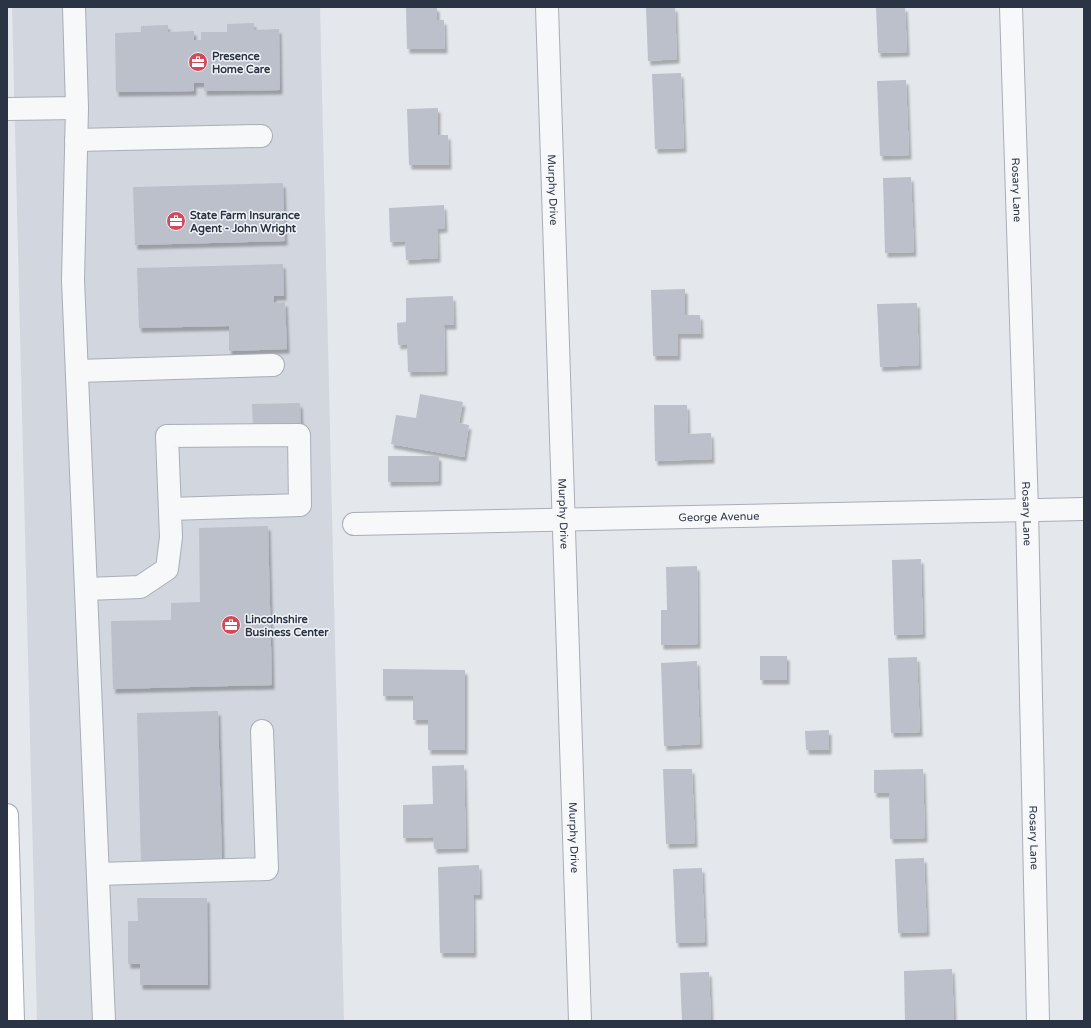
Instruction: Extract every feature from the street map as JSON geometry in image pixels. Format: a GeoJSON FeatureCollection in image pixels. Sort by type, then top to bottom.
{"type":"FeatureCollection","features":[{"type":"Feature","properties":{"kind":"main road"},"geometry":{"type":"LineString","coordinates":[[7,815],[9,985],[13,1021]]}},
{"type":"Feature","properties":{"kind":"street"},"geometry":{"type":"LineString","coordinates":[[74,7],[77,108],[73,280],[104,1021]]}},
{"type":"Feature","properties":{"kind":"street","name":"Murphy Drive"},"geometry":{"type":"LineString","coordinates":[[547,7],[580,1021]]}},
{"type":"Feature","properties":{"kind":"street","name":"Rosary Lane"},"geometry":{"type":"LineString","coordinates":[[1011,7],[1027,510],[1038,1021]]}},
{"type":"Feature","properties":{"kind":"street"},"geometry":{"type":"LineString","coordinates":[[7,109],[77,108]]}},
{"type":"Feature","properties":{"kind":"street"},"geometry":{"type":"LineString","coordinates":[[76,140],[261,136]]}},
{"type":"Feature","properties":{"kind":"street"},"geometry":{"type":"LineString","coordinates":[[77,372],[273,365]]}},
{"type":"Feature","properties":{"kind":"street"},"geometry":{"type":"LineString","coordinates":[[86,588],[140,587],[167,569],[171,537],[166,436],[299,435],[300,505],[170,509]]}},
{"type":"Feature","properties":{"kind":"street","name":"George Avenue"},"geometry":{"type":"LineString","coordinates":[[354,524],[1084,509]]}},
{"type":"Feature","properties":{"kind":"street"},"geometry":{"type":"LineString","coordinates":[[98,874],[267,869],[262,731]]}},
{"type":"Feature","properties":{"kind":"shaded area"},"geometry":{"type":"Polygon","coordinates":[[[12,7],[320,7],[344,1021],[37,1021],[12,7]]]}},
{"type":"Feature","properties":{"kind":"building"},"geometry":{"type":"Polygon","coordinates":[[[406,7],[437,7],[437,20],[444,20],[445,49],[407,49],[406,7]]]}},
{"type":"Feature","properties":{"kind":"building"},"geometry":{"type":"Polygon","coordinates":[[[646,7],[675,7],[677,59],[648,61],[646,7]]]}},
{"type":"Feature","properties":{"kind":"building"},"geometry":{"type":"Polygon","coordinates":[[[876,7],[905,7],[907,52],[878,53],[876,7]]]}},
{"type":"Feature","properties":{"kind":"building","name":"Presence Home Care"},"geometry":{"type":"Polygon","coordinates":[[[254,23],[254,30],[279,29],[280,90],[204,91],[204,83],[194,83],[194,91],[116,92],[115,33],[141,32],[141,26],[168,25],[168,32],[194,31],[194,40],[201,40],[201,32],[227,32],[227,24],[254,23]]]}},
{"type":"Feature","properties":{"kind":"building"},"geometry":{"type":"Polygon","coordinates":[[[681,73],[684,148],[655,149],[652,74],[681,73]]]}},
{"type":"Feature","properties":{"kind":"building"},"geometry":{"type":"Polygon","coordinates":[[[906,80],[909,155],[880,156],[877,81],[906,80]]]}},
{"type":"Feature","properties":{"kind":"building"},"geometry":{"type":"Polygon","coordinates":[[[438,108],[438,135],[448,135],[449,165],[409,165],[407,109],[438,108]]]}},
{"type":"Feature","properties":{"kind":"building"},"geometry":{"type":"Polygon","coordinates":[[[911,177],[914,252],[885,253],[883,178],[911,177]]]}},
{"type":"Feature","properties":{"kind":"building"},"geometry":{"type":"Polygon","coordinates":[[[283,183],[285,241],[135,245],[133,187],[283,183]]]}},
{"type":"Feature","properties":{"kind":"building"},"geometry":{"type":"Polygon","coordinates":[[[444,205],[445,228],[437,229],[438,258],[406,260],[405,241],[390,242],[389,208],[444,205]]]}},
{"type":"Feature","properties":{"kind":"building"},"geometry":{"type":"Polygon","coordinates":[[[283,264],[284,296],[274,296],[274,303],[285,302],[287,349],[229,351],[229,326],[139,328],[137,268],[283,264]]]}},
{"type":"Feature","properties":{"kind":"building"},"geometry":{"type":"Polygon","coordinates":[[[685,289],[685,315],[700,315],[701,334],[678,334],[678,356],[653,356],[651,290],[685,289]]]}},
{"type":"Feature","properties":{"kind":"building"},"geometry":{"type":"Polygon","coordinates":[[[453,296],[454,325],[444,325],[445,371],[408,372],[407,344],[398,345],[397,323],[406,322],[406,298],[453,296]]]}},
{"type":"Feature","properties":{"kind":"building"},"geometry":{"type":"Polygon","coordinates":[[[917,303],[919,365],[880,367],[877,304],[917,303]]]}},
{"type":"Feature","properties":{"kind":"building"},"geometry":{"type":"Polygon","coordinates":[[[420,394],[463,402],[459,423],[469,425],[464,457],[391,444],[396,415],[416,418],[420,394]]]}},
{"type":"Feature","properties":{"kind":"building"},"geometry":{"type":"Polygon","coordinates":[[[300,403],[301,429],[253,430],[252,404],[300,403]]]}},
{"type":"Feature","properties":{"kind":"building"},"geometry":{"type":"Polygon","coordinates":[[[654,405],[687,405],[688,434],[711,433],[712,459],[655,461],[654,405]]]}},
{"type":"Feature","properties":{"kind":"building"},"geometry":{"type":"Polygon","coordinates":[[[388,456],[439,456],[439,481],[388,482],[388,456]]]}},
{"type":"Feature","properties":{"kind":"building"},"geometry":{"type":"Polygon","coordinates":[[[268,526],[272,685],[113,689],[111,621],[171,620],[171,603],[200,602],[199,528],[268,526]]]}},
{"type":"Feature","properties":{"kind":"building"},"geometry":{"type":"Polygon","coordinates":[[[921,559],[923,634],[894,635],[892,560],[921,559]]]}},
{"type":"Feature","properties":{"kind":"building"},"geometry":{"type":"Polygon","coordinates":[[[697,566],[698,644],[661,645],[661,610],[667,610],[666,567],[697,566]]]}},
{"type":"Feature","properties":{"kind":"building"},"geometry":{"type":"Polygon","coordinates":[[[760,656],[787,656],[787,680],[760,680],[760,656]]]}},
{"type":"Feature","properties":{"kind":"building"},"geometry":{"type":"Polygon","coordinates":[[[917,657],[920,732],[891,733],[888,658],[917,657]]]}},
{"type":"Feature","properties":{"kind":"building"},"geometry":{"type":"Polygon","coordinates":[[[697,661],[700,744],[664,746],[661,663],[697,661]]]}},
{"type":"Feature","properties":{"kind":"building"},"geometry":{"type":"Polygon","coordinates":[[[383,669],[465,670],[465,750],[428,750],[428,720],[413,720],[413,696],[383,696],[383,669]]]}},
{"type":"Feature","properties":{"kind":"building"},"geometry":{"type":"Polygon","coordinates":[[[218,711],[222,860],[141,862],[137,713],[218,711]]]}},
{"type":"Feature","properties":{"kind":"building"},"geometry":{"type":"Polygon","coordinates":[[[829,730],[829,750],[806,750],[805,731],[829,730]]]}},
{"type":"Feature","properties":{"kind":"building"},"geometry":{"type":"Polygon","coordinates":[[[464,765],[466,848],[434,849],[433,837],[403,838],[403,805],[433,804],[432,766],[464,765]]]}},
{"type":"Feature","properties":{"kind":"building"},"geometry":{"type":"Polygon","coordinates":[[[663,769],[692,769],[695,843],[666,844],[663,769]]]}},
{"type":"Feature","properties":{"kind":"building"},"geometry":{"type":"Polygon","coordinates":[[[923,769],[925,838],[890,839],[889,793],[874,793],[874,770],[923,769]]]}},
{"type":"Feature","properties":{"kind":"building"},"geometry":{"type":"Polygon","coordinates":[[[924,858],[927,932],[898,933],[895,859],[924,858]]]}},
{"type":"Feature","properties":{"kind":"building"},"geometry":{"type":"Polygon","coordinates":[[[479,865],[480,895],[473,895],[474,953],[440,953],[438,867],[479,865]]]}},
{"type":"Feature","properties":{"kind":"building"},"geometry":{"type":"Polygon","coordinates":[[[702,868],[705,942],[676,943],[673,869],[702,868]]]}},
{"type":"Feature","properties":{"kind":"building"},"geometry":{"type":"Polygon","coordinates":[[[137,898],[207,898],[208,985],[140,985],[140,964],[128,964],[128,921],[138,921],[137,898]]]}},
{"type":"Feature","properties":{"kind":"building"},"geometry":{"type":"Polygon","coordinates":[[[952,969],[954,1021],[905,1021],[904,971],[952,969]]]}},
{"type":"Feature","properties":{"kind":"building"},"geometry":{"type":"Polygon","coordinates":[[[709,972],[711,1021],[682,1021],[680,973],[709,972]]]}},
{"type":"Feature","properties":{"kind":"place","name":"Presence Home Care"},"geometry":{"type":"Point","coordinates":[198,62]}},
{"type":"Feature","properties":{"kind":"place","name":"State Farm Insurance Agent - John Wright"},"geometry":{"type":"Point","coordinates":[176,221]}},
{"type":"Feature","properties":{"kind":"place","name":"Lincolnshire Business Center"},"geometry":{"type":"Point","coordinates":[231,625]}}]}
